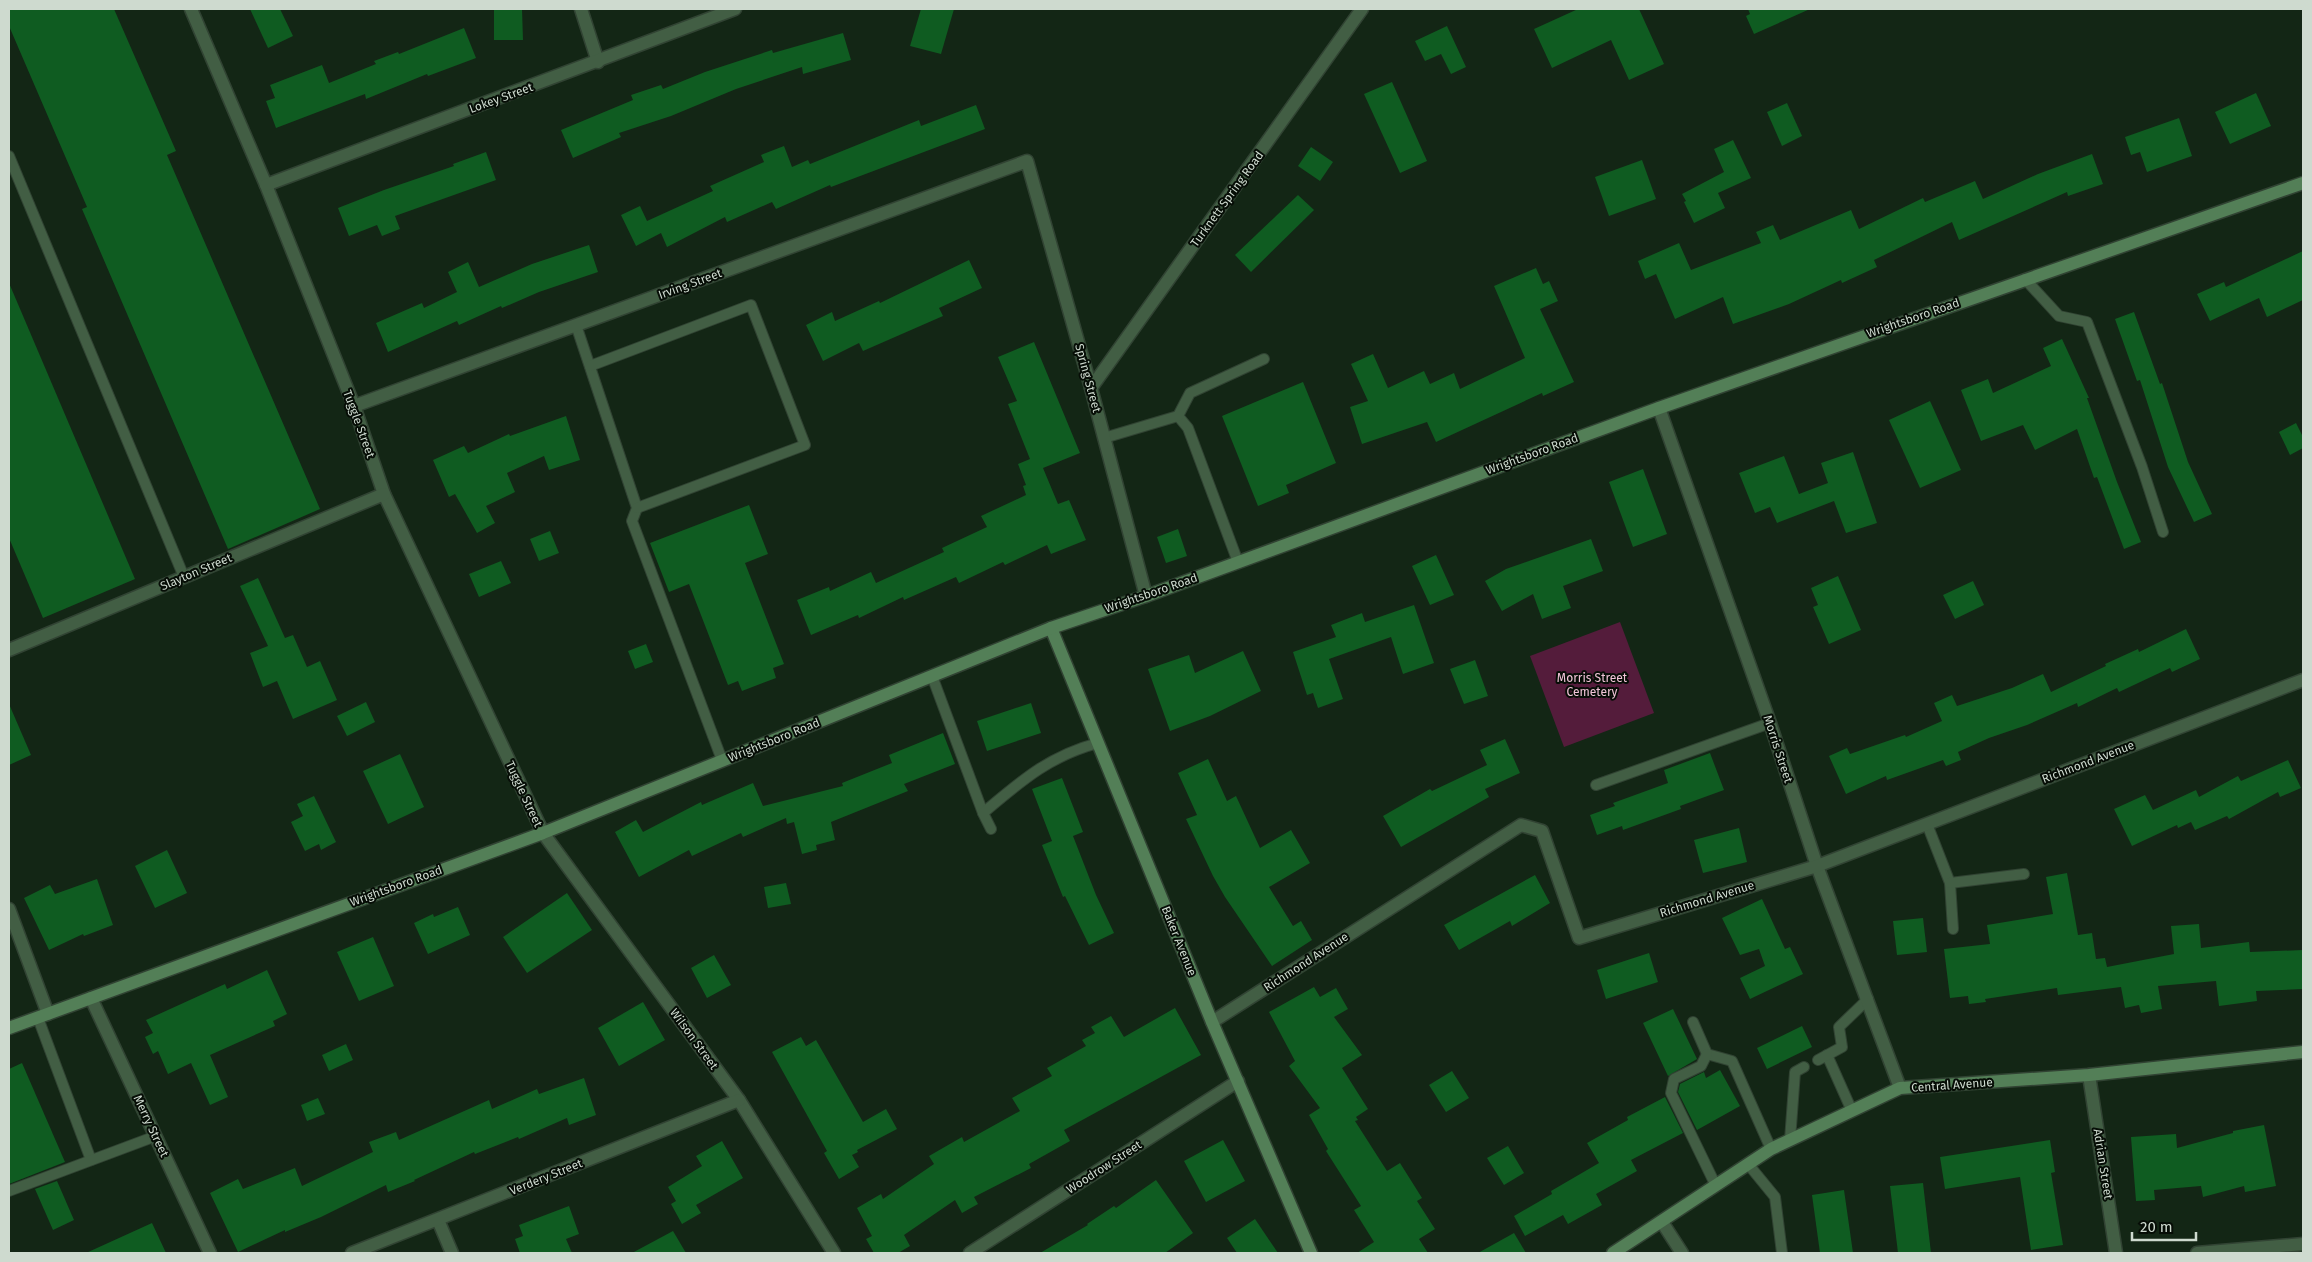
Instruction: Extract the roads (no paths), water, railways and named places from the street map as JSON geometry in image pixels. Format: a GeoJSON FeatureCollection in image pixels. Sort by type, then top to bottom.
{"type":"FeatureCollection","features":[{"type":"Feature","properties":{"kind":"main road","name":"Wrightsboro Road"},"geometry":{"type":"LineString","coordinates":[[9,1028],[543,833],[1051,628],[1146,596],[1659,408],[2025,278],[2303,183]]}},
{"type":"Feature","properties":{"kind":"main road","name":"Baker Avenue"},"geometry":{"type":"LineString","coordinates":[[1051,628],[1212,1022],[1311,1253]]}},
{"type":"Feature","properties":{"kind":"main road","name":"Central Avenue"},"geometry":{"type":"LineString","coordinates":[[1613,1253],[1771,1149],[1900,1088],[2089,1075],[2303,1052]]}},
{"type":"Feature","properties":{"kind":"street","name":"Tuggle Street"},"geometry":{"type":"LineString","coordinates":[[191,9],[266,185],[354,406],[384,494],[543,833]]}},
{"type":"Feature","properties":{"kind":"street"},"geometry":{"type":"LineString","coordinates":[[581,9],[598,62]]}},
{"type":"Feature","properties":{"kind":"street","name":"Lokey Street"},"geometry":{"type":"LineString","coordinates":[[266,185],[735,9]]}},
{"type":"Feature","properties":{"kind":"street","name":"Turknett Spring Road"},"geometry":{"type":"LineString","coordinates":[[1091,388],[1363,9]]}},
{"type":"Feature","properties":{"kind":"street","name":"Spring Street"},"geometry":{"type":"LineString","coordinates":[[1027,161],[1091,388],[1146,596]]}},
{"type":"Feature","properties":{"kind":"street","name":"Irving Street"},"geometry":{"type":"LineString","coordinates":[[354,406],[1027,161]]}},
{"type":"Feature","properties":{"kind":"street","name":"Morris Street"},"geometry":{"type":"LineString","coordinates":[[1659,408],[1770,724],[1816,866],[1868,999],[1900,1088]]}},
{"type":"Feature","properties":{"kind":"street","name":"Slayton Street"},"geometry":{"type":"LineString","coordinates":[[9,650],[384,494]]}},
{"type":"Feature","properties":{"kind":"street","name":"Richmond Avenue"},"geometry":{"type":"LineString","coordinates":[[1212,1022],[1521,825],[1542,830],[1578,938],[1816,866],[2303,680]]}},
{"type":"Feature","properties":{"kind":"street","name":"Wilson Street"},"geometry":{"type":"LineString","coordinates":[[543,833],[739,1100],[834,1253]]}},
{"type":"Feature","properties":{"kind":"street"},"geometry":{"type":"LineString","coordinates":[[9,909],[43,1016]]}},
{"type":"Feature","properties":{"kind":"street","name":"Merry Street"},"geometry":{"type":"LineString","coordinates":[[91,998],[210,1253]]}},
{"type":"Feature","properties":{"kind":"street","name":"Adrian Street"},"geometry":{"type":"LineString","coordinates":[[2089,1075],[2116,1253]]}},
{"type":"Feature","properties":{"kind":"street","name":"Woodrow Street"},"geometry":{"type":"LineString","coordinates":[[970,1253],[1238,1081]]}},
{"type":"Feature","properties":{"kind":"street","name":"Verdery Street"},"geometry":{"type":"LineString","coordinates":[[352,1253],[739,1100]]}},
{"type":"Feature","properties":{"kind":"street"},"geometry":{"type":"LineString","coordinates":[[438,1220],[452,1253]]}},
{"type":"Feature","properties":{"kind":"street"},"geometry":{"type":"LineString","coordinates":[[1662,1222],[1682,1253]]}},
{"type":"Feature","properties":{"kind":"street"},"geometry":{"type":"LineString","coordinates":[[2197,1253],[2303,1244]]}},
{"type":"Feature","properties":{"kind":"lane"},"geometry":{"type":"LineString","coordinates":[[9,156],[184,577]]}},
{"type":"Feature","properties":{"kind":"lane"},"geometry":{"type":"LineString","coordinates":[[2025,278],[2059,316],[2087,322],[2142,467],[2163,532]]}},
{"type":"Feature","properties":{"kind":"lane"},"geometry":{"type":"LineString","coordinates":[[590,366],[751,305],[805,445],[636,508]]}},
{"type":"Feature","properties":{"kind":"lane"},"geometry":{"type":"LineString","coordinates":[[576,325],[636,508],[632,521],[722,760]]}},
{"type":"Feature","properties":{"kind":"lane"},"geometry":{"type":"LineString","coordinates":[[1104,438],[1178,416],[1190,393],[1264,359]]}},
{"type":"Feature","properties":{"kind":"lane"},"geometry":{"type":"LineString","coordinates":[[1178,416],[1188,428],[1238,562]]}},
{"type":"Feature","properties":{"kind":"lane"},"geometry":{"type":"LineString","coordinates":[[932,676],[991,829]]}},
{"type":"Feature","properties":{"kind":"lane"},"geometry":{"type":"LineString","coordinates":[[1596,785],[1770,724]]}},
{"type":"Feature","properties":{"kind":"lane"},"geometry":{"type":"LineString","coordinates":[[983,812],[1032,772],[1073,750],[1098,743]]}},
{"type":"Feature","properties":{"kind":"lane"},"geometry":{"type":"LineString","coordinates":[[1927,824],[1950,883],[1953,929]]}},
{"type":"Feature","properties":{"kind":"lane"},"geometry":{"type":"LineString","coordinates":[[1950,883],[2024,874]]}},
{"type":"Feature","properties":{"kind":"lane"},"geometry":{"type":"LineString","coordinates":[[1852,1111],[1822,1057],[1842,1047],[1839,1027],[1868,999]]}},
{"type":"Feature","properties":{"kind":"lane"},"geometry":{"type":"LineString","coordinates":[[43,1016],[92,1160]]}},
{"type":"Feature","properties":{"kind":"lane"},"geometry":{"type":"LineString","coordinates":[[1693,1022],[1707,1054]]}},
{"type":"Feature","properties":{"kind":"lane"},"geometry":{"type":"LineString","coordinates":[[1707,1054],[1732,1061],[1771,1149]]}},
{"type":"Feature","properties":{"kind":"lane"},"geometry":{"type":"LineString","coordinates":[[1707,1054],[1701,1066],[1674,1079],[1671,1093],[1716,1186]]}},
{"type":"Feature","properties":{"kind":"lane"},"geometry":{"type":"LineString","coordinates":[[1790,1140],[1795,1072],[1804,1067]]}},
{"type":"Feature","properties":{"kind":"lane"},"geometry":{"type":"LineString","coordinates":[[9,1191],[156,1136]]}},
{"type":"Feature","properties":{"kind":"lane"},"geometry":{"type":"LineString","coordinates":[[1748,1164],[1774,1197],[1782,1253]]}},
{"type":"Feature","properties":{"kind":"park label","name":"Morris Street Cemetery"},"geometry":{"type":"Point","coordinates":[1592,685]}}]}
